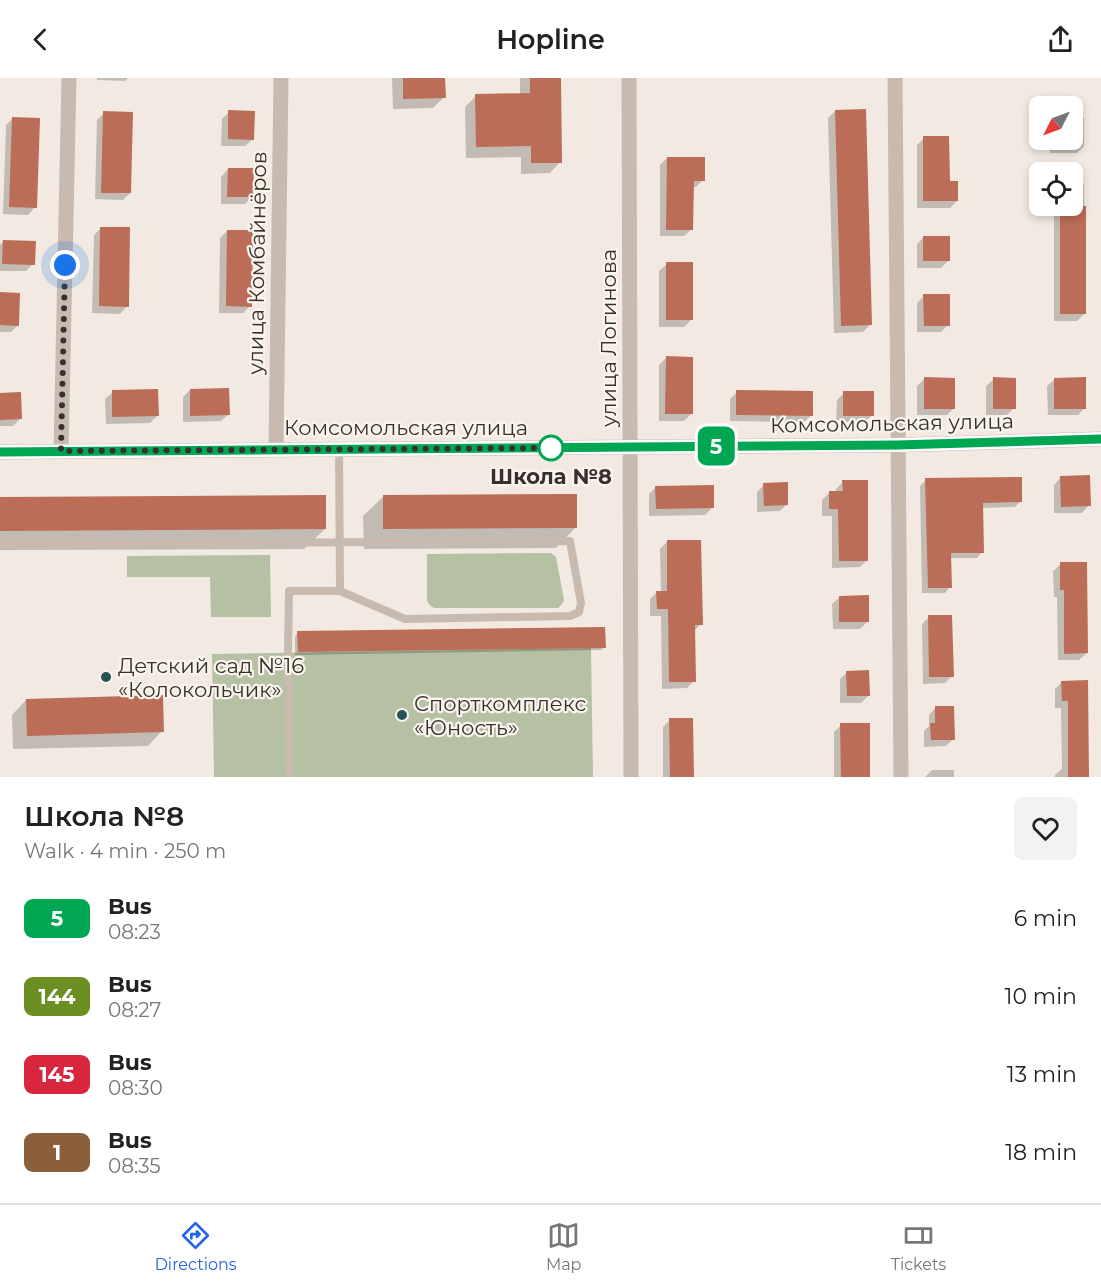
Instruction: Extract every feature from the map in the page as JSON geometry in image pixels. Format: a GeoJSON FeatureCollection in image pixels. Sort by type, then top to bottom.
{"type":"FeatureCollection","features":[{"type":"Feature","properties":{"kind":"street"},"geometry":{"type":"LineString","coordinates":[[61,451],[69,78]]}},
{"type":"Feature","properties":{"kind":"street","name":"улица Комбайнёров"},"geometry":{"type":"LineString","coordinates":[[276,449],[280,78]]}},
{"type":"Feature","properties":{"kind":"street","name":"улица Логинова"},"geometry":{"type":"LineString","coordinates":[[629,78],[631,777]]}},
{"type":"Feature","properties":{"kind":"street"},"geometry":{"type":"LineString","coordinates":[[895,78],[901,777]]}},
{"type":"Feature","properties":{"kind":"street","name":"Комсомольская улица"},"geometry":{"type":"LineString","coordinates":[[0,452],[897,445],[1101,439]]}},
{"type":"Feature","properties":{"kind":"lane"},"geometry":{"type":"LineString","coordinates":[[339,449],[340,591]]}},
{"type":"Feature","properties":{"kind":"lane"},"geometry":{"type":"LineString","coordinates":[[0,544],[570,541],[581,603],[579,612],[570,616],[405,619],[340,591],[289,591],[290,777]]}},
{"type":"Feature","properties":{"kind":"green space"},"geometry":{"type":"Polygon","coordinates":[[[551,553],[556,557],[564,600],[558,608],[435,608],[430,606],[427,600],[427,554],[551,553]]]}},
{"type":"Feature","properties":{"kind":"green space"},"geometry":{"type":"Polygon","coordinates":[[[270,555],[271,617],[211,617],[210,577],[127,577],[127,556],[270,555]]]}},
{"type":"Feature","properties":{"kind":"green space","name":"Спорткомплекс «Юность»"},"geometry":{"type":"Polygon","coordinates":[[[591,648],[593,777],[214,777],[212,654],[591,648]]]}},
{"type":"Feature","properties":{"kind":"building"},"geometry":{"type":"Polygon","coordinates":[[[403,78],[445,78],[446,98],[403,99],[403,78]]]}},
{"type":"Feature","properties":{"kind":"building"},"geometry":{"type":"Polygon","coordinates":[[[530,78],[561,78],[562,163],[531,163],[531,146],[476,147],[475,94],[530,93],[530,78]]]}},
{"type":"Feature","properties":{"kind":"building"},"geometry":{"type":"Polygon","coordinates":[[[866,109],[872,325],[841,326],[835,110],[866,109]]]}},
{"type":"Feature","properties":{"kind":"building"},"geometry":{"type":"Polygon","coordinates":[[[228,110],[255,111],[254,140],[228,139],[228,110]]]}},
{"type":"Feature","properties":{"kind":"building"},"geometry":{"type":"Polygon","coordinates":[[[103,111],[133,112],[131,193],[101,193],[103,111]]]}},
{"type":"Feature","properties":{"kind":"building"},"geometry":{"type":"Polygon","coordinates":[[[12,117],[40,118],[37,208],[9,207],[12,117]]]}},
{"type":"Feature","properties":{"kind":"building"},"geometry":{"type":"Polygon","coordinates":[[[923,136],[949,136],[950,181],[958,181],[958,201],[923,201],[923,136]]]}},
{"type":"Feature","properties":{"kind":"building"},"geometry":{"type":"Polygon","coordinates":[[[667,157],[705,157],[705,181],[694,181],[693,230],[666,230],[667,157]]]}},
{"type":"Feature","properties":{"kind":"building"},"geometry":{"type":"Polygon","coordinates":[[[228,168],[254,168],[253,197],[227,197],[228,168]]]}},
{"type":"Feature","properties":{"kind":"building"},"geometry":{"type":"Polygon","coordinates":[[[1083,206],[1086,206],[1086,314],[1060,314],[1060,216],[1083,216],[1083,206]]]}},
{"type":"Feature","properties":{"kind":"building"},"geometry":{"type":"Polygon","coordinates":[[[100,227],[130,227],[129,307],[99,306],[100,227]]]}},
{"type":"Feature","properties":{"kind":"building"},"geometry":{"type":"Polygon","coordinates":[[[227,230],[253,230],[252,307],[226,306],[227,230]]]}},
{"type":"Feature","properties":{"kind":"building"},"geometry":{"type":"Polygon","coordinates":[[[923,236],[950,236],[950,261],[923,261],[923,236]]]}},
{"type":"Feature","properties":{"kind":"building"},"geometry":{"type":"Polygon","coordinates":[[[3,240],[36,241],[35,265],[2,264],[3,240]]]}},
{"type":"Feature","properties":{"kind":"building"},"geometry":{"type":"Polygon","coordinates":[[[666,262],[693,262],[693,320],[666,320],[666,262]]]}},
{"type":"Feature","properties":{"kind":"building"},"geometry":{"type":"Polygon","coordinates":[[[0,292],[20,293],[19,326],[0,325],[0,292]]]}},
{"type":"Feature","properties":{"kind":"building"},"geometry":{"type":"Polygon","coordinates":[[[923,294],[950,294],[950,326],[924,326],[923,294]]]}},
{"type":"Feature","properties":{"kind":"building"},"geometry":{"type":"Polygon","coordinates":[[[666,356],[693,357],[693,414],[665,414],[666,356]]]}},
{"type":"Feature","properties":{"kind":"building"},"geometry":{"type":"Polygon","coordinates":[[[924,377],[955,378],[955,409],[924,409],[924,377]]]}},
{"type":"Feature","properties":{"kind":"building"},"geometry":{"type":"Polygon","coordinates":[[[993,377],[1016,378],[1016,409],[993,409],[993,377]]]}},
{"type":"Feature","properties":{"kind":"building"},"geometry":{"type":"Polygon","coordinates":[[[1086,377],[1086,409],[1054,409],[1054,378],[1086,377]]]}},
{"type":"Feature","properties":{"kind":"building"},"geometry":{"type":"Polygon","coordinates":[[[229,388],[230,415],[190,416],[190,389],[229,388]]]}},
{"type":"Feature","properties":{"kind":"building"},"geometry":{"type":"Polygon","coordinates":[[[158,389],[159,416],[112,417],[112,390],[158,389]]]}},
{"type":"Feature","properties":{"kind":"building"},"geometry":{"type":"Polygon","coordinates":[[[736,390],[813,391],[813,416],[736,415],[736,390]]]}},
{"type":"Feature","properties":{"kind":"building"},"geometry":{"type":"Polygon","coordinates":[[[843,391],[874,391],[874,416],[843,416],[843,391]]]}},
{"type":"Feature","properties":{"kind":"building"},"geometry":{"type":"Polygon","coordinates":[[[21,392],[22,419],[0,420],[0,393],[21,392]]]}},
{"type":"Feature","properties":{"kind":"building"},"geometry":{"type":"Polygon","coordinates":[[[1090,475],[1091,506],[1061,507],[1060,476],[1090,475]]]}},
{"type":"Feature","properties":{"kind":"building"},"geometry":{"type":"Polygon","coordinates":[[[1022,477],[1022,502],[983,503],[984,553],[951,553],[952,588],[928,588],[925,478],[1022,477]]]}},
{"type":"Feature","properties":{"kind":"building"},"geometry":{"type":"Polygon","coordinates":[[[842,480],[868,480],[868,561],[839,561],[838,509],[829,509],[829,491],[843,491],[842,480]]]}},
{"type":"Feature","properties":{"kind":"building"},"geometry":{"type":"Polygon","coordinates":[[[788,482],[788,505],[764,506],[763,483],[788,482]]]}},
{"type":"Feature","properties":{"kind":"building"},"geometry":{"type":"Polygon","coordinates":[[[714,485],[714,508],[656,509],[655,486],[714,485]]]}},
{"type":"Feature","properties":{"kind":"building"},"geometry":{"type":"Polygon","coordinates":[[[577,494],[577,528],[383,529],[383,495],[577,494]]]}},
{"type":"Feature","properties":{"kind":"building"},"geometry":{"type":"Polygon","coordinates":[[[326,495],[326,529],[0,531],[0,497],[326,495]]]}},
{"type":"Feature","properties":{"kind":"building"},"geometry":{"type":"Polygon","coordinates":[[[667,540],[701,540],[703,625],[695,625],[696,682],[669,682],[668,609],[657,609],[656,591],[667,591],[667,540]]]}},
{"type":"Feature","properties":{"kind":"building"},"geometry":{"type":"Polygon","coordinates":[[[1060,562],[1087,562],[1088,653],[1064,654],[1064,590],[1060,590],[1060,562]]]}},
{"type":"Feature","properties":{"kind":"building"},"geometry":{"type":"Polygon","coordinates":[[[869,595],[869,622],[839,622],[839,596],[869,595]]]}},
{"type":"Feature","properties":{"kind":"building"},"geometry":{"type":"Polygon","coordinates":[[[928,615],[952,615],[954,677],[929,677],[928,615]]]}},
{"type":"Feature","properties":{"kind":"building"},"geometry":{"type":"Polygon","coordinates":[[[605,627],[606,648],[298,652],[297,631],[605,627]]]}},
{"type":"Feature","properties":{"kind":"building"},"geometry":{"type":"Polygon","coordinates":[[[869,670],[870,696],[847,696],[846,671],[869,670]]]}},
{"type":"Feature","properties":{"kind":"building"},"geometry":{"type":"Polygon","coordinates":[[[1088,680],[1089,777],[1068,777],[1068,701],[1062,701],[1061,681],[1088,680]]]}},
{"type":"Feature","properties":{"kind":"building"},"geometry":{"type":"Polygon","coordinates":[[[163,695],[164,732],[27,736],[26,699],[163,695]]]}},
{"type":"Feature","properties":{"kind":"building"},"geometry":{"type":"Polygon","coordinates":[[[935,706],[954,706],[955,740],[931,740],[930,723],[935,723],[935,706]]]}},
{"type":"Feature","properties":{"kind":"building"},"geometry":{"type":"Polygon","coordinates":[[[669,718],[693,718],[694,777],[670,777],[669,718]]]}},
{"type":"Feature","properties":{"kind":"building"},"geometry":{"type":"Polygon","coordinates":[[[840,723],[870,723],[870,777],[841,777],[840,723]]]}},
{"type":"Feature","properties":{"kind":"bus line","name":"5"},"geometry":{"type":"LineString","coordinates":[[0,452],[897,445],[1101,439]]}},
{"type":"Feature","properties":{"kind":"place","name":"Школа №8"},"geometry":{"type":"Point","coordinates":[551,448]}},
{"type":"Feature","properties":{"kind":"place","name":"Детский сад №16 «Колокольчик»"},"geometry":{"type":"Point","coordinates":[106,677]}},
{"type":"Feature","properties":{"kind":"place","name":"Спорткомплекс «Юность»"},"geometry":{"type":"Point","coordinates":[402,715]}},
{"type":"Feature","properties":{"kind":"route"},"geometry":{"type":"LineString","coordinates":[[65,265],[61,451],[551,448]]}}]}
